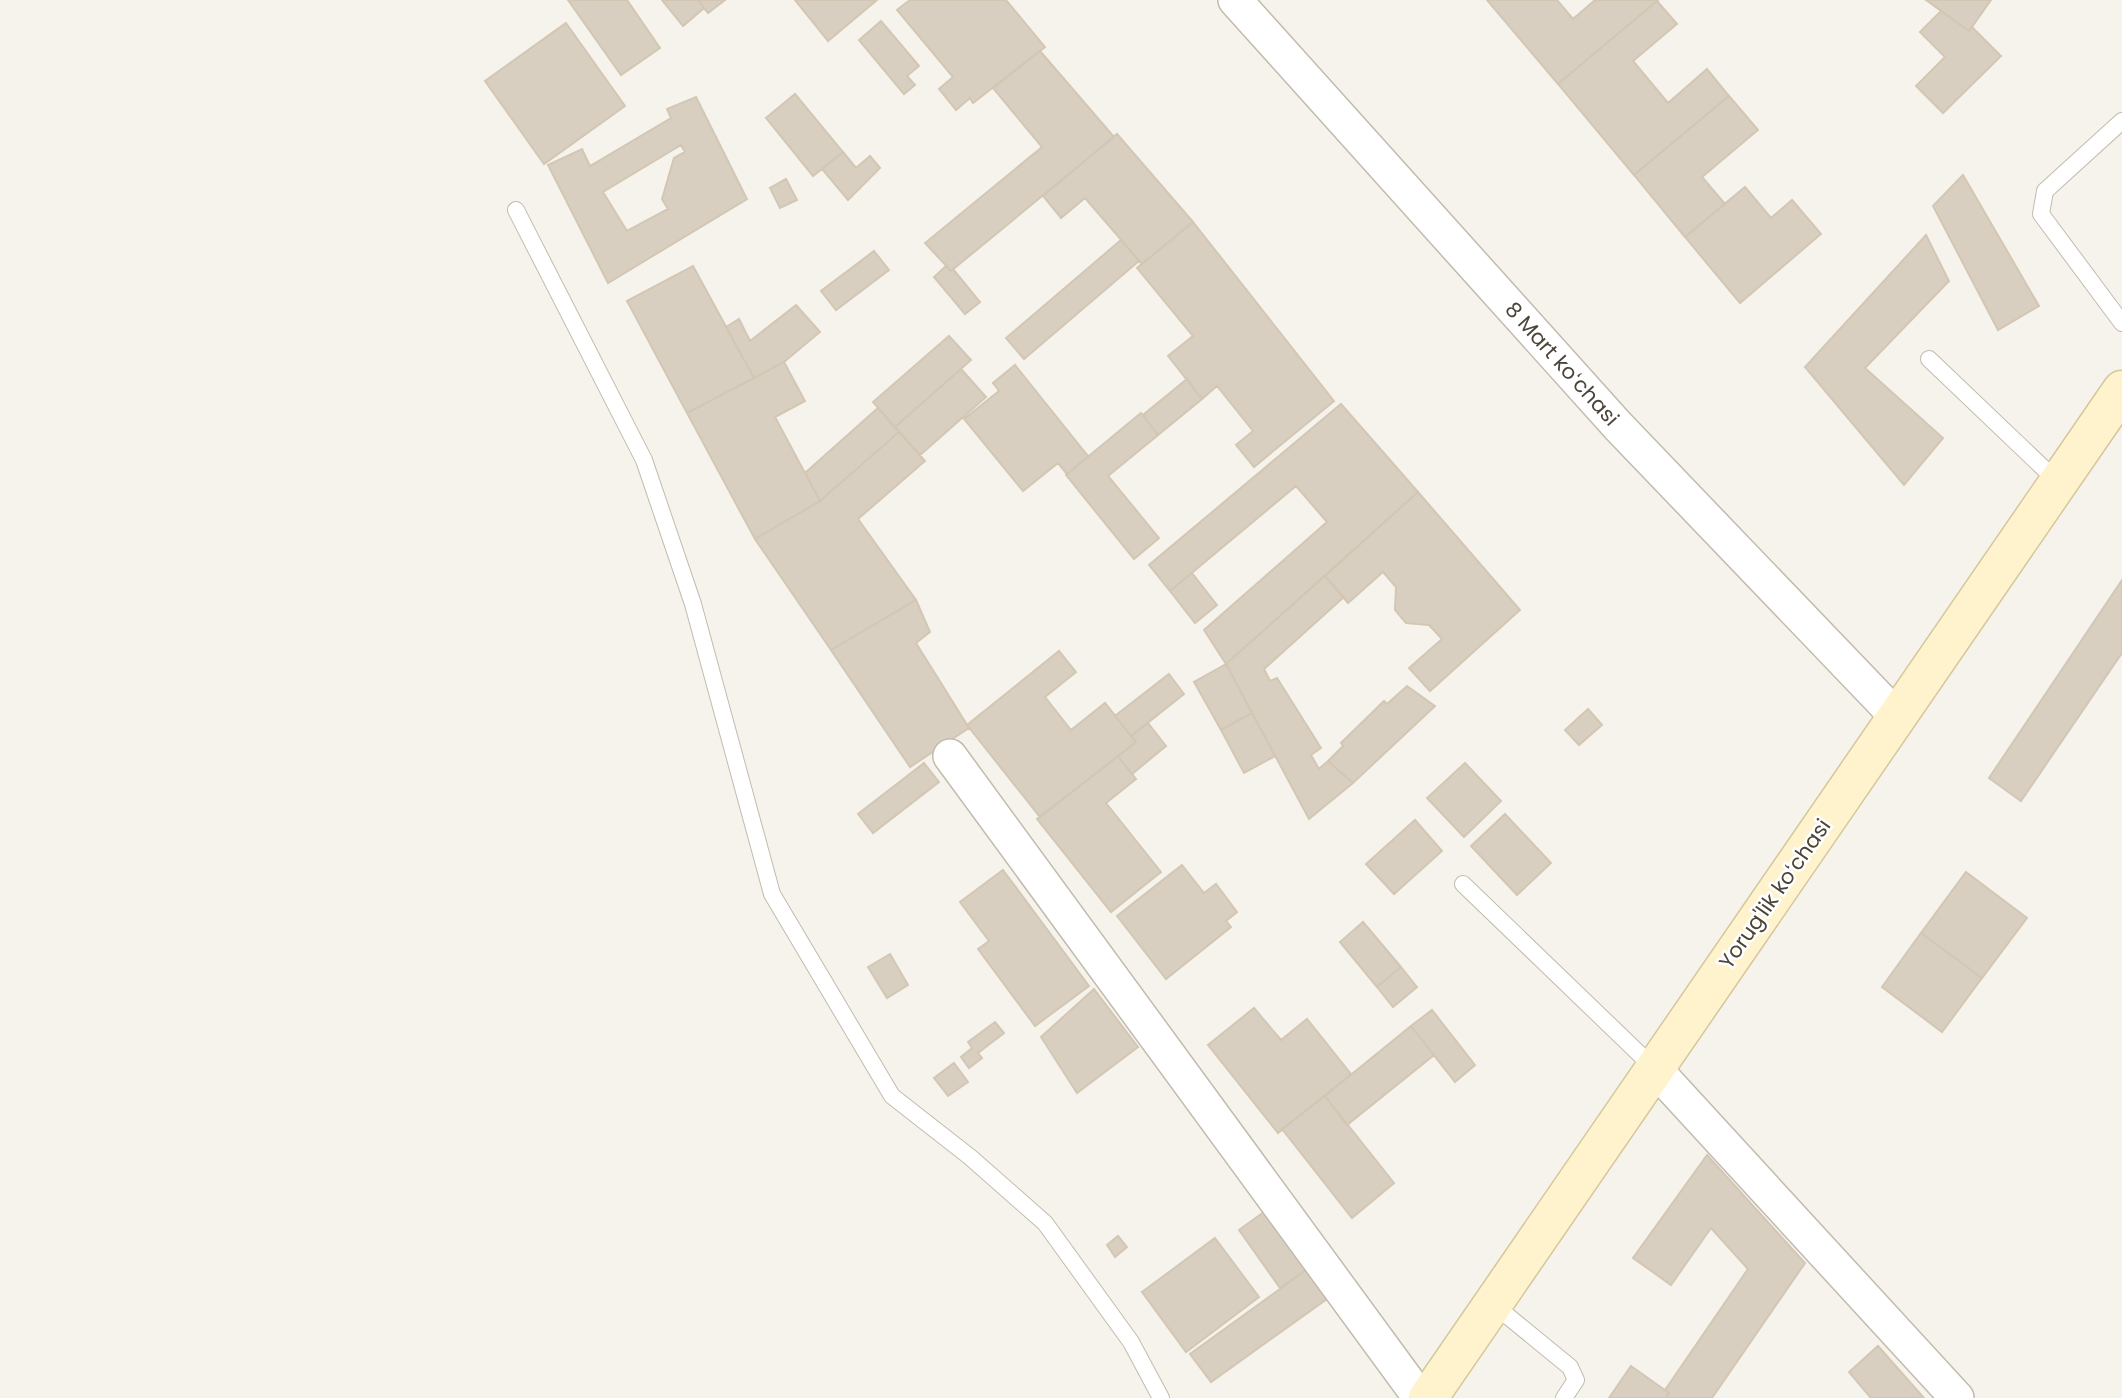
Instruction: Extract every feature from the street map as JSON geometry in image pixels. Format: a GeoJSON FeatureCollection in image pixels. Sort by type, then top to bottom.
{"type":"FeatureCollection","features":[{"type":"Feature","properties":{"kind":"main road","name":"Yorug'lik koʻchasi"},"geometry":{"type":"LineString","coordinates":[[1428,1398],[2122,390]]}},
{"type":"Feature","properties":{"kind":"street","name":"8 Mart koʻchasi"},"geometry":{"type":"LineString","coordinates":[[1235,0],[1618,426],[1898,719]]}},
{"type":"Feature","properties":{"kind":"street"},"geometry":{"type":"LineString","coordinates":[[950,756],[1420,1398]]}},
{"type":"Feature","properties":{"kind":"street"},"geometry":{"type":"LineString","coordinates":[[1654,1068],[1957,1398]]}},
{"type":"Feature","properties":{"kind":"lane"},"geometry":{"type":"LineString","coordinates":[[2122,121],[2045,191],[2041,214],[2122,323]]}},
{"type":"Feature","properties":{"kind":"lane"},"geometry":{"type":"LineString","coordinates":[[516,210],[644,460],[692,604],[772,894],[892,1096],[970,1157],[1045,1223],[1131,1342],[1161,1398]]}},
{"type":"Feature","properties":{"kind":"lane"},"geometry":{"type":"LineString","coordinates":[[1929,359],[2058,482]]}},
{"type":"Feature","properties":{"kind":"lane"},"geometry":{"type":"LineString","coordinates":[[1463,884],[1654,1068]]}},
{"type":"Feature","properties":{"kind":"lane"},"geometry":{"type":"LineString","coordinates":[[1493,1304],[1570,1367],[1576,1380],[1564,1398]]}},
{"type":"Feature","properties":{"kind":"building"},"geometry":{"type":"Polygon","coordinates":[[[568,0],[627,0],[660,48],[621,75],[568,0]]]}},
{"type":"Feature","properties":{"kind":"building"},"geometry":{"type":"Polygon","coordinates":[[[662,0],[698,0],[704,8],[683,26],[662,0]]]}},
{"type":"Feature","properties":{"kind":"building"},"geometry":{"type":"Polygon","coordinates":[[[698,0],[725,0],[708,13],[698,0]]]}},
{"type":"Feature","properties":{"kind":"building"},"geometry":{"type":"Polygon","coordinates":[[[795,0],[877,0],[828,41],[795,0]]]}},
{"type":"Feature","properties":{"kind":"building"},"geometry":{"type":"Polygon","coordinates":[[[910,0],[1006,0],[1045,47],[973,103],[970,98],[956,110],[939,89],[953,77],[897,10],[910,0]]]}},
{"type":"Feature","properties":{"kind":"building"},"geometry":{"type":"Polygon","coordinates":[[[1487,0],[1557,0],[1573,19],[1595,0],[1658,0],[1558,84],[1487,0]]]}},
{"type":"Feature","properties":{"kind":"building"},"geometry":{"type":"Polygon","coordinates":[[[1926,0],[1991,0],[1969,31],[1926,0]]]}},
{"type":"Feature","properties":{"kind":"building"},"geometry":{"type":"Polygon","coordinates":[[[1657,1],[1677,24],[1633,61],[1668,103],[1707,69],[1729,96],[1634,175],[1558,84],[1657,1]]]}},
{"type":"Feature","properties":{"kind":"building"},"geometry":{"type":"Polygon","coordinates":[[[1941,11],[1969,31],[1972,27],[2001,56],[1943,113],[1916,86],[1945,57],[1920,32],[1941,11]]]}},
{"type":"Feature","properties":{"kind":"building"},"geometry":{"type":"Polygon","coordinates":[[[881,21],[919,66],[907,76],[915,85],[904,94],[859,40],[881,21]]]}},
{"type":"Feature","properties":{"kind":"building"},"geometry":{"type":"Polygon","coordinates":[[[566,23],[625,106],[544,164],[485,81],[566,23]]]}},
{"type":"Feature","properties":{"kind":"building"},"geometry":{"type":"Polygon","coordinates":[[[1040,51],[1114,137],[951,271],[925,243],[1042,147],[993,88],[1040,51]]]}},
{"type":"Feature","properties":{"kind":"building"},"geometry":{"type":"Polygon","coordinates":[[[795,94],[843,152],[813,176],[766,118],[795,94]]]}},
{"type":"Feature","properties":{"kind":"building"},"geometry":{"type":"Polygon","coordinates":[[[1729,96],[1758,130],[1702,177],[1725,204],[1685,237],[1634,175],[1729,96]]]}},
{"type":"Feature","properties":{"kind":"building"},"geometry":{"type":"Polygon","coordinates":[[[696,97],[747,199],[608,283],[548,165],[582,149],[590,166],[671,118],[667,109],[696,97]],[[681,145],[603,192],[627,231],[668,209],[662,199],[674,158],[685,152],[681,145]]]}},
{"type":"Feature","properties":{"kind":"building"},"geometry":{"type":"Polygon","coordinates":[[[1117,134],[1193,222],[1142,264],[1085,198],[1061,218],[1043,196],[1117,134]]]}},
{"type":"Feature","properties":{"kind":"building"},"geometry":{"type":"Polygon","coordinates":[[[843,152],[856,168],[870,156],[880,168],[848,200],[822,169],[843,152]]]}},
{"type":"Feature","properties":{"kind":"building"},"geometry":{"type":"Polygon","coordinates":[[[1963,175],[2039,306],[1998,330],[1933,206],[1963,175]]]}},
{"type":"Feature","properties":{"kind":"building"},"geometry":{"type":"Polygon","coordinates":[[[786,179],[797,200],[780,208],[770,188],[786,179]]]}},
{"type":"Feature","properties":{"kind":"building"},"geometry":{"type":"Polygon","coordinates":[[[1745,187],[1771,218],[1792,200],[1821,234],[1740,303],[1685,237],[1745,187]]]}},
{"type":"Feature","properties":{"kind":"building"},"geometry":{"type":"Polygon","coordinates":[[[1193,222],[1334,401],[1254,467],[1236,445],[1253,431],[1217,386],[1202,399],[1168,356],[1193,336],[1137,268],[1193,222]]]}},
{"type":"Feature","properties":{"kind":"building"},"geometry":{"type":"Polygon","coordinates":[[[1926,235],[1949,281],[1865,368],[1943,438],[1904,485],[1805,367],[1926,235]]]}},
{"type":"Feature","properties":{"kind":"building"},"geometry":{"type":"Polygon","coordinates":[[[1121,240],[1139,261],[1024,359],[1006,338],[1121,240]]]}},
{"type":"Feature","properties":{"kind":"building"},"geometry":{"type":"Polygon","coordinates":[[[874,251],[889,270],[836,310],[821,291],[874,251]]]}},
{"type":"Feature","properties":{"kind":"building"},"geometry":{"type":"Polygon","coordinates":[[[693,266],[754,378],[687,413],[627,301],[693,266]]]}},
{"type":"Feature","properties":{"kind":"building"},"geometry":{"type":"Polygon","coordinates":[[[946,266],[951,271],[953,269],[980,302],[965,314],[934,277],[946,266]]]}},
{"type":"Feature","properties":{"kind":"building"},"geometry":{"type":"Polygon","coordinates":[[[796,305],[820,332],[784,362],[754,378],[726,327],[739,319],[750,341],[796,305]]]}},
{"type":"Feature","properties":{"kind":"building"},"geometry":{"type":"Polygon","coordinates":[[[949,336],[971,360],[895,427],[873,402],[949,336]]]}},
{"type":"Feature","properties":{"kind":"building"},"geometry":{"type":"Polygon","coordinates":[[[784,362],[805,401],[775,417],[820,501],[755,539],[687,413],[784,362]]]}},
{"type":"Feature","properties":{"kind":"building"},"geometry":{"type":"Polygon","coordinates":[[[1015,365],[1088,456],[1067,474],[1058,463],[1023,491],[964,419],[999,391],[993,383],[1015,365]]]}},
{"type":"Feature","properties":{"kind":"building"},"geometry":{"type":"Polygon","coordinates":[[[961,369],[986,397],[920,455],[895,427],[961,369]]]}},
{"type":"Feature","properties":{"kind":"building"},"geometry":{"type":"Polygon","coordinates":[[[1187,379],[1202,399],[1158,435],[1143,415],[1187,379]]]}},
{"type":"Feature","properties":{"kind":"building"},"geometry":{"type":"Polygon","coordinates":[[[1341,404],[1418,492],[1226,664],[1204,630],[1327,522],[1296,486],[1170,591],[1149,565],[1341,404]]]}},
{"type":"Feature","properties":{"kind":"building"},"geometry":{"type":"Polygon","coordinates":[[[878,408],[899,432],[820,501],[805,473],[878,408]]]}},
{"type":"Feature","properties":{"kind":"building"},"geometry":{"type":"Polygon","coordinates":[[[1141,413],[1158,435],[1108,476],[1159,538],[1134,559],[1066,475],[1141,413]]]}},
{"type":"Feature","properties":{"kind":"building"},"geometry":{"type":"Polygon","coordinates":[[[899,432],[925,461],[858,519],[916,600],[831,650],[755,539],[820,501],[899,432]]]}},
{"type":"Feature","properties":{"kind":"building"},"geometry":{"type":"Polygon","coordinates":[[[1418,492],[1520,610],[1430,691],[1409,668],[1442,639],[1429,625],[1406,623],[1395,610],[1396,587],[1383,572],[1348,603],[1325,576],[1418,492]]]}},
{"type":"Feature","properties":{"kind":"building"},"geometry":{"type":"Polygon","coordinates":[[[1192,573],[1217,605],[1195,623],[1170,591],[1192,573]]]}},
{"type":"Feature","properties":{"kind":"building"},"geometry":{"type":"Polygon","coordinates":[[[1325,576],[1344,597],[1264,669],[1270,681],[1277,678],[1321,748],[1311,755],[1319,769],[1328,761],[1353,783],[1309,819],[1226,664],[1325,576]]]}},
{"type":"Feature","properties":{"kind":"building"},"geometry":{"type":"Polygon","coordinates":[[[2122,580],[2122,653],[2021,801],[1989,778],[2122,580]]]}},
{"type":"Feature","properties":{"kind":"building"},"geometry":{"type":"Polygon","coordinates":[[[916,600],[930,632],[916,643],[969,728],[910,767],[831,650],[916,600]]]}},
{"type":"Feature","properties":{"kind":"building"},"geometry":{"type":"Polygon","coordinates":[[[1059,651],[1076,672],[1045,697],[1071,730],[1105,703],[1136,742],[1040,817],[967,725],[1059,651]]]}},
{"type":"Feature","properties":{"kind":"building"},"geometry":{"type":"Polygon","coordinates":[[[1226,664],[1252,713],[1221,730],[1194,682],[1226,664]]]}},
{"type":"Feature","properties":{"kind":"building"},"geometry":{"type":"Polygon","coordinates":[[[1169,674],[1184,694],[1131,736],[1115,716],[1169,674]]]}},
{"type":"Feature","properties":{"kind":"building"},"geometry":{"type":"Polygon","coordinates":[[[1407,686],[1435,706],[1353,783],[1328,761],[1343,746],[1341,743],[1384,701],[1387,704],[1407,686]]]}},
{"type":"Feature","properties":{"kind":"building"},"geometry":{"type":"Polygon","coordinates":[[[1588,709],[1602,725],[1579,745],[1565,730],[1588,709]]]}},
{"type":"Feature","properties":{"kind":"building"},"geometry":{"type":"Polygon","coordinates":[[[1252,713],[1275,756],[1244,773],[1221,730],[1252,713]]]}},
{"type":"Feature","properties":{"kind":"building"},"geometry":{"type":"Polygon","coordinates":[[[1148,723],[1166,746],[1132,774],[1118,756],[1136,742],[1131,736],[1148,723]]]}},
{"type":"Feature","properties":{"kind":"building"},"geometry":{"type":"Polygon","coordinates":[[[1118,756],[1136,779],[1106,803],[1161,872],[1111,912],[1037,819],[1118,756]]]}},
{"type":"Feature","properties":{"kind":"building"},"geometry":{"type":"Polygon","coordinates":[[[924,763],[939,782],[873,833],[858,814],[924,763]]]}},
{"type":"Feature","properties":{"kind":"building"},"geometry":{"type":"Polygon","coordinates":[[[1465,763],[1501,801],[1464,837],[1427,798],[1465,763]]]}},
{"type":"Feature","properties":{"kind":"building"},"geometry":{"type":"Polygon","coordinates":[[[1505,814],[1551,863],[1517,895],[1471,846],[1505,814]]]}},
{"type":"Feature","properties":{"kind":"building"},"geometry":{"type":"Polygon","coordinates":[[[1415,820],[1442,851],[1394,894],[1366,864],[1415,820]]]}},
{"type":"Feature","properties":{"kind":"building"},"geometry":{"type":"Polygon","coordinates":[[[1182,865],[1204,893],[1216,884],[1237,912],[1226,921],[1231,927],[1166,979],[1117,916],[1182,865]]]}},
{"type":"Feature","properties":{"kind":"building"},"geometry":{"type":"Polygon","coordinates":[[[1003,870],[1089,986],[1035,1026],[978,949],[989,941],[960,902],[1003,870]]]}},
{"type":"Feature","properties":{"kind":"building"},"geometry":{"type":"Polygon","coordinates":[[[1966,872],[2027,918],[1982,978],[1921,933],[1966,872]]]}},
{"type":"Feature","properties":{"kind":"building"},"geometry":{"type":"Polygon","coordinates":[[[1363,922],[1401,967],[1377,987],[1340,942],[1363,922]]]}},
{"type":"Feature","properties":{"kind":"building"},"geometry":{"type":"Polygon","coordinates":[[[1921,933],[1982,978],[1942,1032],[1882,987],[1921,933]]]}},
{"type":"Feature","properties":{"kind":"building"},"geometry":{"type":"Polygon","coordinates":[[[890,954],[908,985],[887,998],[868,967],[890,954]]]}},
{"type":"Feature","properties":{"kind":"building"},"geometry":{"type":"Polygon","coordinates":[[[1401,967],[1417,987],[1393,1007],[1377,987],[1401,967]]]}},
{"type":"Feature","properties":{"kind":"building"},"geometry":{"type":"Polygon","coordinates":[[[1094,989],[1138,1047],[1077,1093],[1041,1037],[1094,989]]]}},
{"type":"Feature","properties":{"kind":"building"},"geometry":{"type":"Polygon","coordinates":[[[1254,1008],[1281,1040],[1307,1019],[1351,1074],[1278,1133],[1208,1045],[1254,1008]]]}},
{"type":"Feature","properties":{"kind":"building"},"geometry":{"type":"Polygon","coordinates":[[[1432,1010],[1475,1065],[1455,1082],[1411,1026],[1432,1010]]]}},
{"type":"Feature","properties":{"kind":"building"},"geometry":{"type":"Polygon","coordinates":[[[995,1022],[1004,1033],[978,1053],[982,1058],[969,1068],[961,1057],[972,1048],[968,1042],[995,1022]]]}},
{"type":"Feature","properties":{"kind":"building"},"geometry":{"type":"Polygon","coordinates":[[[1411,1026],[1434,1055],[1347,1125],[1325,1096],[1411,1026]]]}},
{"type":"Feature","properties":{"kind":"building"},"geometry":{"type":"Polygon","coordinates":[[[954,1063],[968,1082],[948,1096],[934,1078],[954,1063]]]}},
{"type":"Feature","properties":{"kind":"building"},"geometry":{"type":"Polygon","coordinates":[[[1325,1096],[1394,1183],[1352,1218],[1282,1129],[1325,1096]]]}},
{"type":"Feature","properties":{"kind":"building"},"geometry":{"type":"Polygon","coordinates":[[[1707,1155],[1805,1263],[1712,1398],[1666,1398],[1669,1393],[1665,1390],[1748,1269],[1711,1228],[1671,1285],[1633,1258],[1707,1155]]]}},
{"type":"Feature","properties":{"kind":"building"},"geometry":{"type":"Polygon","coordinates":[[[1271,1207],[1313,1265],[1280,1288],[1239,1230],[1271,1207]]]}},
{"type":"Feature","properties":{"kind":"building"},"geometry":{"type":"Polygon","coordinates":[[[1118,1236],[1127,1247],[1115,1257],[1107,1245],[1118,1236]]]}},
{"type":"Feature","properties":{"kind":"building"},"geometry":{"type":"Polygon","coordinates":[[[1215,1238],[1259,1297],[1186,1352],[1142,1292],[1215,1238]]]}},
{"type":"Feature","properties":{"kind":"building"},"geometry":{"type":"Polygon","coordinates":[[[1313,1265],[1334,1294],[1211,1382],[1190,1354],[1313,1265]]]}},
{"type":"Feature","properties":{"kind":"building"},"geometry":{"type":"Polygon","coordinates":[[[1878,1346],[1924,1398],[1871,1398],[1849,1372],[1878,1346]]]}},
{"type":"Feature","properties":{"kind":"building"},"geometry":{"type":"Polygon","coordinates":[[[1631,1366],[1669,1393],[1666,1398],[1609,1398],[1631,1366]]]}}]}
